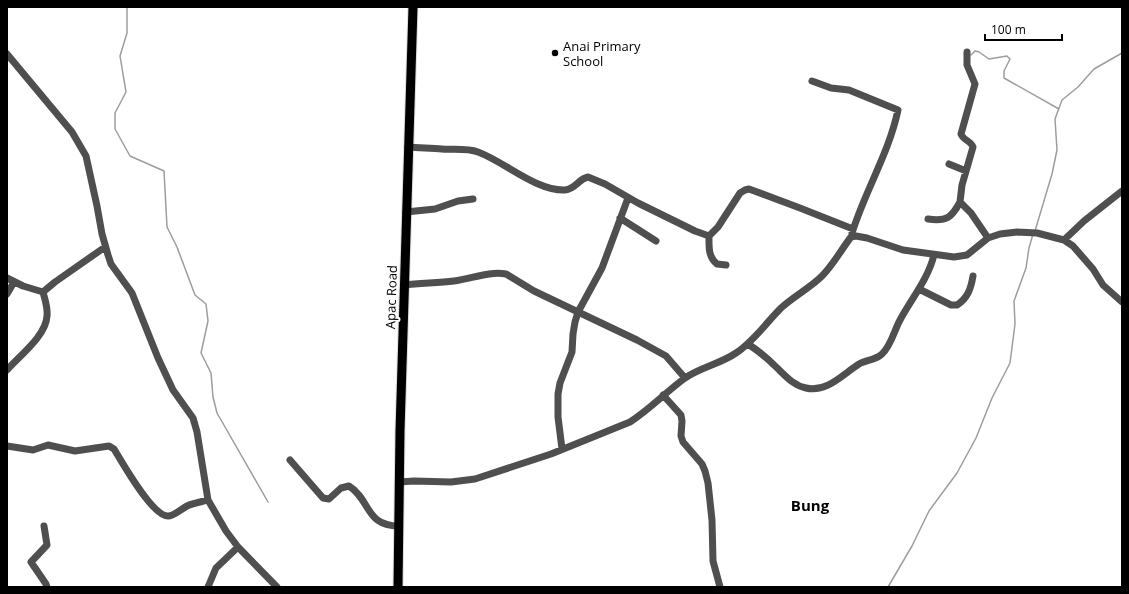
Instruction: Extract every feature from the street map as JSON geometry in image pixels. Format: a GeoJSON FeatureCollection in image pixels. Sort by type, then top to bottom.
{"type":"FeatureCollection","features":[{"type":"Feature","properties":{"kind":"main road","name":"Apac Road"},"geometry":{"type":"LineString","coordinates":[[398,587],[404,285],[413,7]]}},
{"type":"Feature","properties":{"kind":"street"},"geometry":{"type":"LineString","coordinates":[[928,219],[941,221],[949,218],[960,202],[962,185],[973,147],[972,143],[962,137],[961,134],[975,84],[967,65],[967,52]]}},
{"type":"Feature","properties":{"kind":"street"},"geometry":{"type":"LineString","coordinates":[[8,55],[72,132],[86,156],[105,247],[111,264],[132,293],[158,358],[174,390],[193,418],[197,432],[208,500],[226,531],[238,547],[277,587]]}},
{"type":"Feature","properties":{"kind":"street"},"geometry":{"type":"LineString","coordinates":[[399,482],[463,481],[475,479],[562,449],[630,422],[685,378],[704,367],[724,360],[748,344],[785,305],[821,277],[832,265],[851,237],[887,144],[898,110],[849,90],[831,88],[812,81]]}},
{"type":"Feature","properties":{"kind":"street"},"geometry":{"type":"LineString","coordinates":[[408,148],[465,149],[478,152],[528,180],[557,189],[571,189],[581,180],[588,177],[605,184],[628,198],[695,231],[709,236]]}},
{"type":"Feature","properties":{"kind":"street"},"geometry":{"type":"LineString","coordinates":[[949,164],[966,170]]}},
{"type":"Feature","properties":{"kind":"street"},"geometry":{"type":"LineString","coordinates":[[726,264],[717,264],[712,258],[710,253],[709,236],[718,227],[740,193],[744,190],[748,189],[853,229]]}},
{"type":"Feature","properties":{"kind":"street"},"geometry":{"type":"LineString","coordinates":[[1064,240],[1084,221],[1122,191]]}},
{"type":"Feature","properties":{"kind":"street"},"geometry":{"type":"LineString","coordinates":[[562,449],[558,417],[558,394],[560,383],[572,352],[573,334],[578,312],[602,268],[628,198]]}},
{"type":"Feature","properties":{"kind":"street"},"geometry":{"type":"LineString","coordinates":[[406,212],[435,209],[458,201],[473,199]]}},
{"type":"Feature","properties":{"kind":"street"},"geometry":{"type":"LineString","coordinates":[[960,202],[971,212],[988,238]]}},
{"type":"Feature","properties":{"kind":"street"},"geometry":{"type":"LineString","coordinates":[[620,218],[656,241]]}},
{"type":"Feature","properties":{"kind":"street"},"geometry":{"type":"LineString","coordinates":[[851,237],[856,236],[873,239],[903,250],[954,258],[967,254],[988,238],[1000,234],[1017,232],[1037,233],[1064,240],[1082,256],[1105,288],[1122,302]]}},
{"type":"Feature","properties":{"kind":"street"},"geometry":{"type":"LineString","coordinates":[[43,292],[105,247]]}},
{"type":"Feature","properties":{"kind":"street"},"geometry":{"type":"LineString","coordinates":[[748,344],[770,361],[792,382],[803,388],[812,390],[828,386],[861,363],[882,355],[930,268],[934,255]]}},
{"type":"Feature","properties":{"kind":"street"},"geometry":{"type":"LineString","coordinates":[[404,285],[455,281],[479,276],[502,274],[512,277],[534,291],[637,340],[666,356],[685,378]]}},
{"type":"Feature","properties":{"kind":"street"},"geometry":{"type":"LineString","coordinates":[[919,289],[951,305],[957,305],[970,291],[973,276]]}},
{"type":"Feature","properties":{"kind":"street"},"geometry":{"type":"LineString","coordinates":[[7,278],[43,292]]}},
{"type":"Feature","properties":{"kind":"street"},"geometry":{"type":"LineString","coordinates":[[7,294],[14,282]]}},
{"type":"Feature","properties":{"kind":"street"},"geometry":{"type":"LineString","coordinates":[[7,370],[38,336],[46,322],[48,315],[43,292]]}},
{"type":"Feature","properties":{"kind":"street"},"geometry":{"type":"LineString","coordinates":[[663,395],[682,415],[681,436],[683,442],[702,464],[705,471],[708,483],[712,520],[713,561],[720,587]]}},
{"type":"Feature","properties":{"kind":"street"},"geometry":{"type":"LineString","coordinates":[[7,446],[33,450],[48,445],[74,451],[109,446],[114,449],[139,490],[163,515],[168,516],[188,506],[208,500]]}},
{"type":"Feature","properties":{"kind":"street"},"geometry":{"type":"LineString","coordinates":[[290,460],[323,498],[329,499],[341,488],[349,486],[374,518],[381,523],[391,526],[399,526]]}},
{"type":"Feature","properties":{"kind":"street"},"geometry":{"type":"LineString","coordinates":[[44,526],[47,545],[31,562],[47,587]]}},
{"type":"Feature","properties":{"kind":"street"},"geometry":{"type":"LineString","coordinates":[[208,587],[216,568],[238,547]]}},
{"type":"Feature","properties":{"kind":"waterway"},"geometry":{"type":"LineString","coordinates":[[127,7],[127,33],[120,56],[126,92],[115,113],[115,129],[130,156],[164,171],[167,227],[177,247],[195,295],[206,304],[208,321],[201,353],[211,373],[213,397],[217,413],[268,502]]}},
{"type":"Feature","properties":{"kind":"waterway"},"geometry":{"type":"LineString","coordinates":[[971,55],[975,51],[989,59],[1007,56],[1010,59],[1004,71],[1004,78],[1059,109]]}},
{"type":"Feature","properties":{"kind":"waterway"},"geometry":{"type":"LineString","coordinates":[[1035,231],[1052,174],[1057,150],[1055,119],[1062,100],[1078,87],[1094,69],[1122,53]]}},
{"type":"Feature","properties":{"kind":"waterway"},"geometry":{"type":"LineString","coordinates":[[888,587],[912,546],[929,511],[957,473],[976,438],[992,398],[1010,363],[1015,324],[1014,301],[1026,268],[1033,234]]}},
{"type":"Feature","properties":{"kind":"place","name":"Anai Primary School"},"geometry":{"type":"Point","coordinates":[555,53]}},
{"type":"Feature","properties":{"kind":"district","name":"Bung"},"geometry":{"type":"Point","coordinates":[810,505]}}]}
